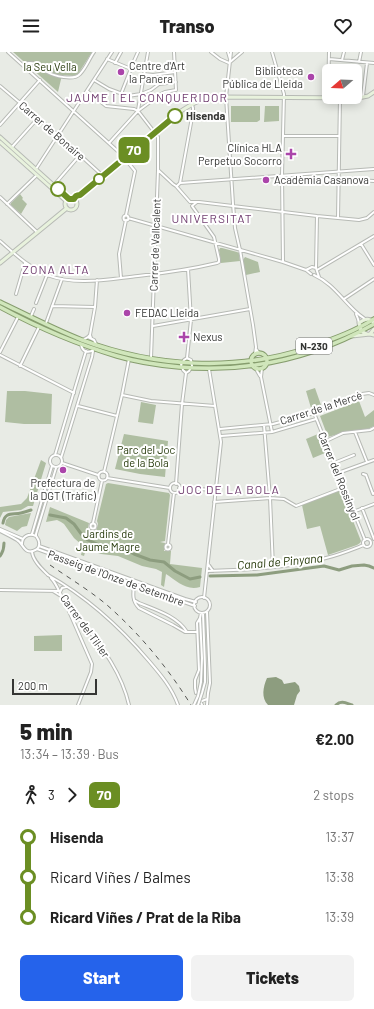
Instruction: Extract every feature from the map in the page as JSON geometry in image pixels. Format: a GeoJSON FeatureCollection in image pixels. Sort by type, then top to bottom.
{"type":"FeatureCollection","features":[{"type":"Feature","properties":{"kind":"main road"},"geometry":{"type":"LineString","coordinates":[[363,98],[374,92]]}},
{"type":"Feature","properties":{"kind":"main road"},"geometry":{"type":"LineString","coordinates":[[0,142],[36,175],[67,200],[75,200],[178,114],[191,104],[198,101],[207,98],[226,97],[322,98]]}},
{"type":"Feature","properties":{"kind":"main road"},"geometry":{"type":"LineString","coordinates":[[0,137],[36,169],[67,200]]}},
{"type":"Feature","properties":{"kind":"main road"},"geometry":{"type":"LineString","coordinates":[[0,263],[66,208],[65,205],[67,200]]}},
{"type":"Feature","properties":{"kind":"main road"},"geometry":{"type":"LineString","coordinates":[[66,208],[74,210],[77,206],[75,200]]}},
{"type":"Feature","properties":{"kind":"main road","name":"N-230"},"geometry":{"type":"LineString","coordinates":[[0,302],[94,348],[129,359],[148,363],[191,368],[209,369],[244,367],[298,356],[348,337],[359,327]]}},
{"type":"Feature","properties":{"kind":"main road","name":"N-230"},"geometry":{"type":"LineString","coordinates":[[0,307],[60,336],[82,342]]}},
{"type":"Feature","properties":{"kind":"main road"},"geometry":{"type":"LineString","coordinates":[[368,334],[359,327],[365,319],[373,321]]}},
{"type":"Feature","properties":{"kind":"main road","name":"N-230"},"geometry":{"type":"LineString","coordinates":[[94,348],[170,362],[219,363],[251,361],[282,355],[318,344],[373,321]]}},
{"type":"Feature","properties":{"kind":"main road"},"geometry":{"type":"LineString","coordinates":[[368,334],[374,329]]}},
{"type":"Feature","properties":{"kind":"main road"},"geometry":{"type":"LineString","coordinates":[[348,337],[368,334],[374,335]]}},
{"type":"Feature","properties":{"kind":"main road"},"geometry":{"type":"LineString","coordinates":[[257,354],[263,354],[266,358],[266,366],[256,369],[252,366],[252,357],[257,354]]}},
{"type":"Feature","properties":{"kind":"street"},"geometry":{"type":"LineString","coordinates":[[8,52],[109,143],[125,158],[135,171],[126,216],[124,218],[126,220],[119,254],[121,278]]}},
{"type":"Feature","properties":{"kind":"street"},"geometry":{"type":"LineString","coordinates":[[24,66],[28,63],[34,63],[53,75],[76,77],[80,74],[94,52]]}},
{"type":"Feature","properties":{"kind":"street"},"geometry":{"type":"LineString","coordinates":[[36,169],[112,52]]}},
{"type":"Feature","properties":{"kind":"street"},"geometry":{"type":"LineString","coordinates":[[115,63],[121,52]]}},
{"type":"Feature","properties":{"kind":"street"},"geometry":{"type":"LineString","coordinates":[[121,94],[138,52]]}},
{"type":"Feature","properties":{"kind":"street"},"geometry":{"type":"LineString","coordinates":[[138,111],[148,52]]}},
{"type":"Feature","properties":{"kind":"street"},"geometry":{"type":"LineString","coordinates":[[109,143],[138,111],[161,94],[176,90],[174,52]]}},
{"type":"Feature","properties":{"kind":"street"},"geometry":{"type":"LineString","coordinates":[[212,52],[220,59],[229,63]]}},
{"type":"Feature","properties":{"kind":"street"},"geometry":{"type":"LineString","coordinates":[[230,52],[226,97],[233,206],[235,228],[257,354]]}},
{"type":"Feature","properties":{"kind":"street"},"geometry":{"type":"LineString","coordinates":[[229,63],[242,52]]}},
{"type":"Feature","properties":{"kind":"street"},"geometry":{"type":"LineString","coordinates":[[272,52],[284,92],[282,175],[283,262]]}},
{"type":"Feature","properties":{"kind":"street"},"geometry":{"type":"LineString","coordinates":[[329,52],[329,64]]}},
{"type":"Feature","properties":{"kind":"street"},"geometry":{"type":"LineString","coordinates":[[342,60],[344,52]]}},
{"type":"Feature","properties":{"kind":"street"},"geometry":{"type":"LineString","coordinates":[[359,62],[361,52]]}},
{"type":"Feature","properties":{"kind":"street"},"geometry":{"type":"LineString","coordinates":[[107,59],[131,69]]}},
{"type":"Feature","properties":{"kind":"street"},"geometry":{"type":"LineString","coordinates":[[329,59],[374,63]]}},
{"type":"Feature","properties":{"kind":"street"},"geometry":{"type":"LineString","coordinates":[[363,98],[367,63]]}},
{"type":"Feature","properties":{"kind":"street"},"geometry":{"type":"LineString","coordinates":[[144,74],[153,75],[175,72]]}},
{"type":"Feature","properties":{"kind":"street"},"geometry":{"type":"LineString","coordinates":[[0,125],[40,80]]}},
{"type":"Feature","properties":{"kind":"street"},"geometry":{"type":"LineString","coordinates":[[94,80],[103,86],[128,96],[141,94],[151,90],[159,84],[176,82]]}},
{"type":"Feature","properties":{"kind":"street","name":"Carrer de Bonaire"},"geometry":{"type":"LineString","coordinates":[[0,86],[58,135],[103,176]]}},
{"type":"Feature","properties":{"kind":"street"},"geometry":{"type":"LineString","coordinates":[[86,92],[106,106],[134,109],[138,111],[155,133]]}},
{"type":"Feature","properties":{"kind":"street"},"geometry":{"type":"LineString","coordinates":[[180,183],[193,112],[191,104]]}},
{"type":"Feature","properties":{"kind":"street"},"geometry":{"type":"LineString","coordinates":[[338,218],[340,104]]}},
{"type":"Feature","properties":{"kind":"street"},"geometry":{"type":"LineString","coordinates":[[11,147],[38,118]]}},
{"type":"Feature","properties":{"kind":"street","name":"Carrer de Vallcalent"},"geometry":{"type":"LineString","coordinates":[[151,358],[158,170],[158,140],[155,133]]}},
{"type":"Feature","properties":{"kind":"street"},"geometry":{"type":"LineString","coordinates":[[283,136],[339,136]]}},
{"type":"Feature","properties":{"kind":"street"},"geometry":{"type":"LineString","coordinates":[[54,186],[80,156]]}},
{"type":"Feature","properties":{"kind":"street"},"geometry":{"type":"LineString","coordinates":[[176,186],[180,183],[373,169]]}},
{"type":"Feature","properties":{"kind":"street"},"geometry":{"type":"LineString","coordinates":[[158,170],[176,186],[189,202],[362,220],[374,212]]}},
{"type":"Feature","properties":{"kind":"street"},"geometry":{"type":"LineString","coordinates":[[7,204],[36,175]]}},
{"type":"Feature","properties":{"kind":"street"},"geometry":{"type":"LineString","coordinates":[[339,179],[374,181]]}},
{"type":"Feature","properties":{"kind":"street"},"geometry":{"type":"LineString","coordinates":[[0,197],[37,232]]}},
{"type":"Feature","properties":{"kind":"street"},"geometry":{"type":"LineString","coordinates":[[0,241],[25,263],[47,275],[62,279],[97,280],[121,278],[217,263],[219,259],[214,237],[192,206],[197,202]]}},
{"type":"Feature","properties":{"kind":"street"},"geometry":{"type":"LineString","coordinates":[[126,216],[128,216],[128,218],[283,262],[306,270],[330,284],[355,312],[365,319]]}},
{"type":"Feature","properties":{"kind":"street"},"geometry":{"type":"LineString","coordinates":[[317,216],[317,270],[320,277]]}},
{"type":"Feature","properties":{"kind":"street"},"geometry":{"type":"LineString","coordinates":[[314,275],[316,274],[317,270],[374,236]]}},
{"type":"Feature","properties":{"kind":"street"},"geometry":{"type":"LineString","coordinates":[[361,244],[374,264]]}},
{"type":"Feature","properties":{"kind":"street"},"geometry":{"type":"LineString","coordinates":[[16,294],[25,263]]}},
{"type":"Feature","properties":{"kind":"street"},"geometry":{"type":"LineString","coordinates":[[306,270],[313,267],[317,270]]}},
{"type":"Feature","properties":{"kind":"street"},"geometry":{"type":"LineString","coordinates":[[186,373],[182,367],[182,362],[187,358],[191,320],[188,268]]}},
{"type":"Feature","properties":{"kind":"street"},"geometry":{"type":"LineString","coordinates":[[310,269],[311,274]]}},
{"type":"Feature","properties":{"kind":"street"},"geometry":{"type":"LineString","coordinates":[[36,303],[47,275]]}},
{"type":"Feature","properties":{"kind":"street"},"geometry":{"type":"LineString","coordinates":[[45,324],[62,279]]}},
{"type":"Feature","properties":{"kind":"street"},"geometry":{"type":"LineString","coordinates":[[344,299],[374,279]]}},
{"type":"Feature","properties":{"kind":"street"},"geometry":{"type":"LineString","coordinates":[[94,348],[90,352],[86,351],[82,348],[82,342],[90,337],[95,307],[97,280]]}},
{"type":"Feature","properties":{"kind":"street"},"geometry":{"type":"LineString","coordinates":[[52,306],[95,307]]}},
{"type":"Feature","properties":{"kind":"street"},"geometry":{"type":"LineString","coordinates":[[30,317],[34,309]]}},
{"type":"Feature","properties":{"kind":"street"},"geometry":{"type":"LineString","coordinates":[[153,326],[250,309]]}},
{"type":"Feature","properties":{"kind":"street"},"geometry":{"type":"LineString","coordinates":[[355,312],[359,327]]}},
{"type":"Feature","properties":{"kind":"street"},"geometry":{"type":"LineString","coordinates":[[18,317],[0,354],[20,366],[74,393]]}},
{"type":"Feature","properties":{"kind":"street"},"geometry":{"type":"LineString","coordinates":[[20,366],[39,327]]}},
{"type":"Feature","properties":{"kind":"street"},"geometry":{"type":"LineString","coordinates":[[62,463],[61,458],[94,348],[94,340],[90,337]]}},
{"type":"Feature","properties":{"kind":"street"},"geometry":{"type":"LineString","coordinates":[[32,534],[52,466],[50,459],[55,455],[86,351]]}},
{"type":"Feature","properties":{"kind":"street"},"geometry":{"type":"LineString","coordinates":[[179,488],[176,484],[182,404],[186,373],[191,368],[191,363],[187,358]]}},
{"type":"Feature","properties":{"kind":"street"},"geometry":{"type":"LineString","coordinates":[[107,478],[107,474],[104,472],[129,359]]}},
{"type":"Feature","properties":{"kind":"street"},"geometry":{"type":"LineString","coordinates":[[262,368],[261,377],[272,432]]}},
{"type":"Feature","properties":{"kind":"street"},"geometry":{"type":"LineString","coordinates":[[204,598],[221,442],[209,369]]}},
{"type":"Feature","properties":{"kind":"street"},"geometry":{"type":"LineString","coordinates":[[256,369],[261,377]]}},
{"type":"Feature","properties":{"kind":"street","name":"Carrer de la Mercè"},"geometry":{"type":"LineString","coordinates":[[220,429],[271,424],[314,413],[362,394],[368,393],[374,395]]}},
{"type":"Feature","properties":{"kind":"street"},"geometry":{"type":"LineString","coordinates":[[122,395],[151,401],[216,406]]}},
{"type":"Feature","properties":{"kind":"street"},"geometry":{"type":"LineString","coordinates":[[77,405],[117,416]]}},
{"type":"Feature","properties":{"kind":"street","name":"Carrer del Rossinyol"},"geometry":{"type":"LineString","coordinates":[[314,413],[365,540]]}},
{"type":"Feature","properties":{"kind":"street","name":"Carrer de la Mercè"},"geometry":{"type":"LineString","coordinates":[[221,436],[272,432],[316,420]]}},
{"type":"Feature","properties":{"kind":"street"},"geometry":{"type":"LineString","coordinates":[[264,425],[270,498],[273,567]]}},
{"type":"Feature","properties":{"kind":"street"},"geometry":{"type":"LineString","coordinates":[[326,441],[343,433],[370,430],[374,428]]}},
{"type":"Feature","properties":{"kind":"street"},"geometry":{"type":"LineString","coordinates":[[355,432],[368,462]]}},
{"type":"Feature","properties":{"kind":"street"},"geometry":{"type":"LineString","coordinates":[[55,455],[61,458]]}},
{"type":"Feature","properties":{"kind":"street"},"geometry":{"type":"LineString","coordinates":[[334,462],[354,455]]}},
{"type":"Feature","properties":{"kind":"street"},"geometry":{"type":"LineString","coordinates":[[338,474],[374,460]]}},
{"type":"Feature","properties":{"kind":"street"},"geometry":{"type":"LineString","coordinates":[[36,536],[56,468],[62,463]]}},
{"type":"Feature","properties":{"kind":"street"},"geometry":{"type":"LineString","coordinates":[[62,463],[98,475],[102,481]]}},
{"type":"Feature","properties":{"kind":"street"},"geometry":{"type":"LineString","coordinates":[[52,466],[56,468]]}},
{"type":"Feature","properties":{"kind":"street"},"geometry":{"type":"LineString","coordinates":[[98,475],[104,472]]}},
{"type":"Feature","properties":{"kind":"street"},"geometry":{"type":"LineString","coordinates":[[363,474],[366,476],[373,494],[374,493]]}},
{"type":"Feature","properties":{"kind":"street"},"geometry":{"type":"LineString","coordinates":[[93,523],[102,481],[106,480],[107,478],[170,488],[174,493],[168,544]]}},
{"type":"Feature","properties":{"kind":"street"},"geometry":{"type":"LineString","coordinates":[[170,488],[172,484],[176,484]]}},
{"type":"Feature","properties":{"kind":"street"},"geometry":{"type":"LineString","coordinates":[[179,488],[216,490]]}},
{"type":"Feature","properties":{"kind":"street"},"geometry":{"type":"LineString","coordinates":[[174,493],[178,492],[179,488]]}},
{"type":"Feature","properties":{"kind":"street"},"geometry":{"type":"LineString","coordinates":[[214,502],[270,498],[284,499],[296,506],[343,488]]}},
{"type":"Feature","properties":{"kind":"street"},"geometry":{"type":"LineString","coordinates":[[353,512],[374,504]]}},
{"type":"Feature","properties":{"kind":"street"},"geometry":{"type":"LineString","coordinates":[[207,571],[273,567],[325,558],[364,545],[365,547],[368,547],[374,540],[362,508]]}},
{"type":"Feature","properties":{"kind":"street"},"geometry":{"type":"LineString","coordinates":[[0,530],[23,539]]}},
{"type":"Feature","properties":{"kind":"street"},"geometry":{"type":"LineString","coordinates":[[0,530],[19,541],[26,551],[32,552],[37,549],[39,546],[39,541],[36,536],[32,534],[27,535],[23,539],[22,544]]}},
{"type":"Feature","properties":{"kind":"street"},"geometry":{"type":"LineString","coordinates":[[364,545],[363,543],[365,540],[371,542]]}},
{"type":"Feature","properties":{"kind":"street","name":"Passeig de l'Onze de Setembre"},"geometry":{"type":"LineString","coordinates":[[39,546],[178,597],[196,602]]}},
{"type":"Feature","properties":{"kind":"street","name":"Passeig de l'Onze de Setembre"},"geometry":{"type":"LineString","coordinates":[[37,549],[195,606]]}},
{"type":"Feature","properties":{"kind":"street","name":"Carrer del Til·ler"},"geometry":{"type":"LineString","coordinates":[[32,552],[37,563],[57,585],[63,598],[107,654],[120,677],[129,705]]}},
{"type":"Feature","properties":{"kind":"street"},"geometry":{"type":"LineString","coordinates":[[207,564],[213,571]]}},
{"type":"Feature","properties":{"kind":"street"},"geometry":{"type":"LineString","coordinates":[[48,575],[106,616],[136,645],[169,687],[178,705]]}},
{"type":"Feature","properties":{"kind":"street"},"geometry":{"type":"LineString","coordinates":[[48,590],[55,589],[57,585]]}},
{"type":"Feature","properties":{"kind":"street"},"geometry":{"type":"LineString","coordinates":[[134,585],[133,597],[136,606],[141,610],[187,632],[197,632]]}},
{"type":"Feature","properties":{"kind":"street"},"geometry":{"type":"LineString","coordinates":[[0,590],[60,591],[62,588],[67,587]]}},
{"type":"Feature","properties":{"kind":"street"},"geometry":{"type":"LineString","coordinates":[[48,590],[55,592],[63,598],[92,664],[91,672],[78,705]]}},
{"type":"Feature","properties":{"kind":"street"},"geometry":{"type":"LineString","coordinates":[[133,597],[136,602],[173,618],[181,624],[187,632]]}},
{"type":"Feature","properties":{"kind":"street"},"geometry":{"type":"LineString","coordinates":[[207,612],[202,613],[197,610],[195,606],[199,598],[204,598],[210,605],[207,612],[210,683],[207,705]]}},
{"type":"Feature","properties":{"kind":"street"},"geometry":{"type":"LineString","coordinates":[[196,693],[195,680],[199,670],[197,623],[202,613]]}},
{"type":"Feature","properties":{"kind":"street"},"geometry":{"type":"LineString","coordinates":[[198,705],[204,682],[205,666],[202,613]]}},
{"type":"Feature","properties":{"kind":"street"},"geometry":{"type":"LineString","coordinates":[[194,705],[198,696],[201,682],[202,658],[200,618]]}},
{"type":"Feature","properties":{"kind":"street"},"geometry":{"type":"LineString","coordinates":[[201,703],[207,699]]}},
{"type":"Feature","properties":{"kind":"green space","name":"la Seu Vella"},"geometry":{"type":"Polygon","coordinates":[[[13,52],[92,52],[78,74],[73,76],[62,75],[58,92],[13,52]]]}},
{"type":"Feature","properties":{"kind":"green space"},"geometry":{"type":"Polygon","coordinates":[[[231,106],[260,106],[260,120],[257,122],[231,122],[231,106]]]}},
{"type":"Feature","properties":{"kind":"green space"},"geometry":{"type":"Polygon","coordinates":[[[265,106],[279,106],[279,121],[264,122],[265,106]]]}},
{"type":"Feature","properties":{"kind":"green space"},"geometry":{"type":"Polygon","coordinates":[[[20,194],[23,198],[22,199],[27,204],[21,214],[11,205],[11,203],[20,194]]]}},
{"type":"Feature","properties":{"kind":"green space"},"geometry":{"type":"Polygon","coordinates":[[[220,248],[239,253],[240,261],[221,263],[220,248]]]}},
{"type":"Feature","properties":{"kind":"green space"},"geometry":{"type":"Polygon","coordinates":[[[245,257],[258,262],[260,272],[246,275],[243,260],[245,257]]]}},
{"type":"Feature","properties":{"kind":"green space"},"geometry":{"type":"Polygon","coordinates":[[[315,388],[321,405],[311,408],[306,391],[315,388]]]}},
{"type":"Feature","properties":{"kind":"green space"},"geometry":{"type":"Polygon","coordinates":[[[7,391],[52,394],[51,424],[5,422],[7,391]]]}},
{"type":"Feature","properties":{"kind":"green space"},"geometry":{"type":"Polygon","coordinates":[[[359,401],[365,417],[374,410],[374,426],[368,429],[345,432],[328,437],[320,416],[359,401]]]}},
{"type":"Feature","properties":{"kind":"green space"},"geometry":{"type":"Polygon","coordinates":[[[141,402],[156,405],[153,424],[138,422],[141,402]]]}},
{"type":"Feature","properties":{"kind":"green space","name":"Parc del Joc de la Bola"},"geometry":{"type":"Polygon","coordinates":[[[124,434],[168,441],[165,477],[115,469],[124,434]]]}},
{"type":"Feature","properties":{"kind":"green space"},"geometry":{"type":"Polygon","coordinates":[[[318,434],[325,453],[313,458],[306,439],[318,434]]]}},
{"type":"Feature","properties":{"kind":"green space"},"geometry":{"type":"Polygon","coordinates":[[[41,460],[46,463],[33,506],[28,506],[21,510],[3,512],[0,518],[0,507],[21,504],[27,498],[41,460]]]}},
{"type":"Feature","properties":{"kind":"green space","name":"Jardins de Jaume Magre"},"geometry":{"type":"Polygon","coordinates":[[[108,483],[169,493],[165,541],[160,542],[165,543],[164,551],[171,551],[170,564],[202,568],[200,587],[190,588],[166,574],[164,587],[161,585],[162,572],[156,569],[142,566],[118,556],[101,554],[86,549],[84,556],[81,555],[83,546],[74,538],[64,524],[57,520],[46,522],[50,507],[89,523],[88,528],[96,531],[106,484],[108,483]]]}},
{"type":"Feature","properties":{"kind":"green space"},"geometry":{"type":"Polygon","coordinates":[[[338,491],[342,493],[361,541],[357,545],[328,555],[320,526],[307,529],[302,505],[338,491]]]}},
{"type":"Feature","properties":{"kind":"green space"},"geometry":{"type":"Polygon","coordinates":[[[31,513],[27,526],[22,527],[17,531],[5,525],[6,520],[9,517],[31,513]]]}},
{"type":"Feature","properties":{"kind":"green space"},"geometry":{"type":"Polygon","coordinates":[[[62,635],[62,651],[34,651],[34,636],[62,635]]]}},
{"type":"Feature","properties":{"kind":"shaded area"},"geometry":{"type":"Polygon","coordinates":[[[276,677],[282,680],[284,684],[295,682],[299,686],[300,691],[294,705],[268,705],[264,699],[264,685],[267,678],[276,677]]]}},
{"type":"Feature","properties":{"kind":"waterway","name":"Canal de Pinyana"},"geometry":{"type":"LineString","coordinates":[[3,523],[7,515],[31,510]]}},
{"type":"Feature","properties":{"kind":"waterway","name":"Canal de Pinyana"},"geometry":{"type":"LineString","coordinates":[[50,515],[66,518],[74,524],[82,535],[88,540],[104,547],[120,547],[150,560],[164,562],[175,571],[190,579],[200,577]]}},
{"type":"Feature","properties":{"kind":"waterway","name":"Canal de Pinyana"},"geometry":{"type":"LineString","coordinates":[[0,556],[4,543]]}},
{"type":"Feature","properties":{"kind":"waterway","name":"Canal de Pinyana"},"geometry":{"type":"LineString","coordinates":[[210,576],[257,575],[324,566],[339,570],[352,566],[364,565],[374,568]]}},
{"type":"Feature","properties":{"kind":"waterway","name":"Canal de Pinyana"},"geometry":{"type":"LineString","coordinates":[[336,705],[342,702],[352,705]]}},
{"type":"Feature","properties":{"kind":"tunnel"},"geometry":{"type":"LineString","coordinates":[[196,693],[201,703]]}},
{"type":"Feature","properties":{"kind":"railway"},"geometry":{"type":"LineString","coordinates":[[50,565],[86,589],[119,616],[153,652],[191,705]]}},
{"type":"Feature","properties":{"kind":"bus line","name":"70"},"geometry":{"type":"LineString","coordinates":[[58,189],[69,199],[74,199],[175,116]]}},
{"type":"Feature","properties":{"kind":"place","name":"Centre d'Art la Panera"},"geometry":{"type":"Point","coordinates":[121,72]}},
{"type":"Feature","properties":{"kind":"place","name":"Biblioteca Pública de Lleida"},"geometry":{"type":"Point","coordinates":[311,77]}},
{"type":"Feature","properties":{"kind":"place","name":"Hisenda"},"geometry":{"type":"Point","coordinates":[175,116]}},
{"type":"Feature","properties":{"kind":"place","name":"Clínica HLA Perpetuo Socorro"},"geometry":{"type":"Point","coordinates":[291,154]}},
{"type":"Feature","properties":{"kind":"place","name":"Acadèmia Casanova"},"geometry":{"type":"Point","coordinates":[266,180]}},
{"type":"Feature","properties":{"kind":"place","name":"FEDAC Lleida"},"geometry":{"type":"Point","coordinates":[127,313]}},
{"type":"Feature","properties":{"kind":"place","name":"Nexus"},"geometry":{"type":"Point","coordinates":[184,337]}},
{"type":"Feature","properties":{"kind":"place","name":"Prefectura de la DGT (Tràfic)"},"geometry":{"type":"Point","coordinates":[63,470]}},
{"type":"Feature","properties":{"kind":"district","name":"JAUME I EL CONQUERIDOR"},"geometry":{"type":"Point","coordinates":[147,98]}},
{"type":"Feature","properties":{"kind":"district","name":"UNIVERSITAT"},"geometry":{"type":"Point","coordinates":[212,219]}},
{"type":"Feature","properties":{"kind":"district","name":"ZONA ALTA"},"geometry":{"type":"Point","coordinates":[56,270]}},
{"type":"Feature","properties":{"kind":"district","name":"JOC DE LA BOLA"},"geometry":{"type":"Point","coordinates":[229,490]}}]}
